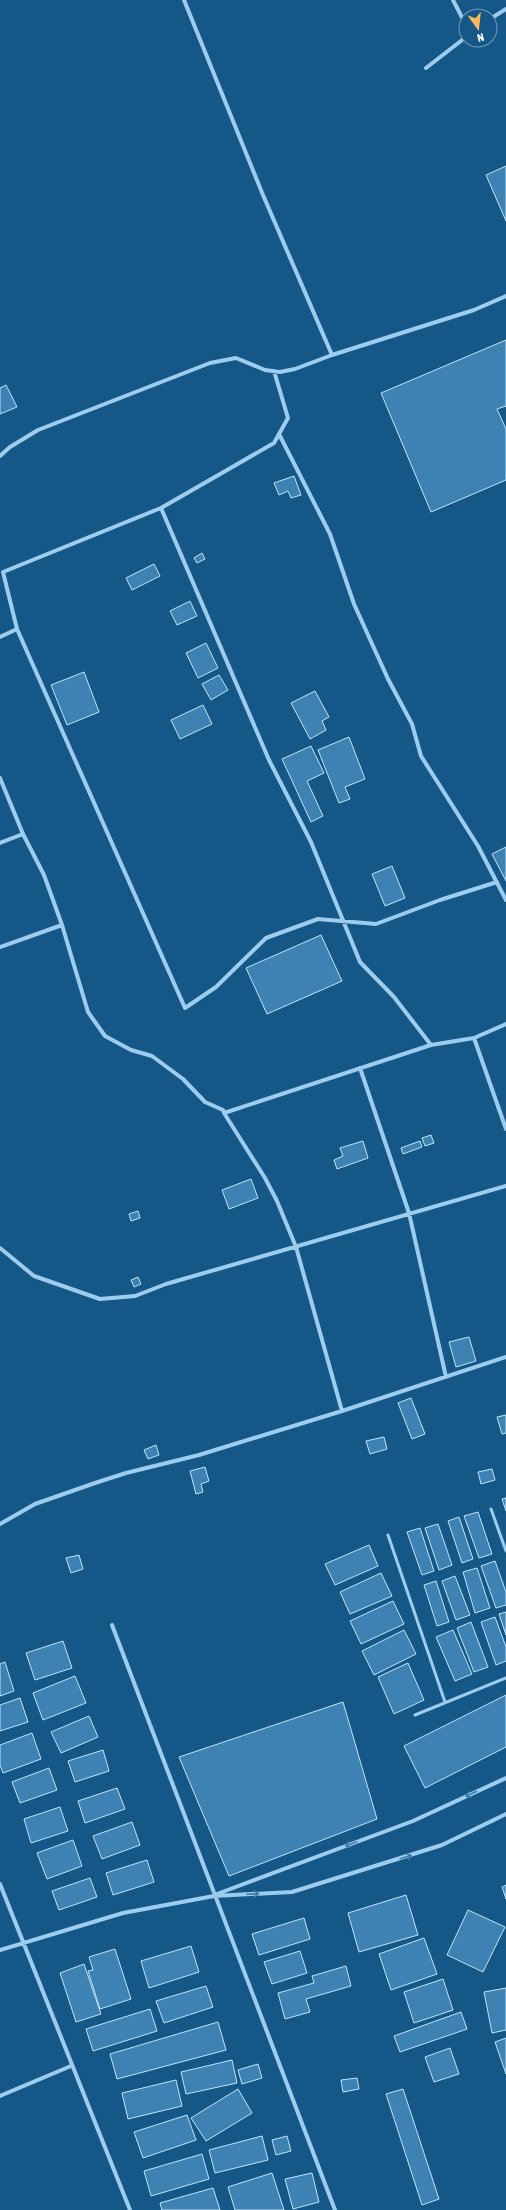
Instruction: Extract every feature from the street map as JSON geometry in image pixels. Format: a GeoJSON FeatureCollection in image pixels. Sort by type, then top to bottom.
{"type":"FeatureCollection","features":[{"type":"Feature","properties":{"kind":"street"},"geometry":{"type":"LineString","coordinates":[[184,0],[263,195],[332,355]]}},
{"type":"Feature","properties":{"kind":"street"},"geometry":{"type":"LineString","coordinates":[[453,0],[458,10]]}},
{"type":"Feature","properties":{"kind":"street"},"geometry":{"type":"LineString","coordinates":[[426,68],[458,43]]}},
{"type":"Feature","properties":{"kind":"street"},"geometry":{"type":"LineString","coordinates":[[0,456],[10,447],[38,430],[210,363],[236,358],[265,370],[274,371],[295,369],[332,355],[474,310],[506,296]]}},
{"type":"Feature","properties":{"kind":"street"},"geometry":{"type":"LineString","coordinates":[[274,371],[288,418],[274,443],[161,508],[3,572],[17,629],[185,1008],[216,987],[266,938],[318,919],[376,924],[440,900],[497,882]]}},
{"type":"Feature","properties":{"kind":"street"},"geometry":{"type":"LineString","coordinates":[[279,434],[330,534],[354,604],[388,679],[412,724],[422,756],[478,846],[506,900]]}},
{"type":"Feature","properties":{"kind":"street"},"geometry":{"type":"LineString","coordinates":[[161,508],[269,760],[312,842],[360,962],[394,996],[431,1045]]}},
{"type":"Feature","properties":{"kind":"street"},"geometry":{"type":"LineString","coordinates":[[0,637],[17,629]]}},
{"type":"Feature","properties":{"kind":"street"},"geometry":{"type":"LineString","coordinates":[[0,778],[23,834],[44,875],[62,925],[88,1012],[105,1036],[131,1050],[152,1056],[183,1079],[205,1102],[223,1110],[268,1184],[296,1247],[342,1411]]}},
{"type":"Feature","properties":{"kind":"street"},"geometry":{"type":"LineString","coordinates":[[0,843],[23,834]]}},
{"type":"Feature","properties":{"kind":"street"},"geometry":{"type":"LineString","coordinates":[[0,947],[62,925]]}},
{"type":"Feature","properties":{"kind":"street"},"geometry":{"type":"LineString","coordinates":[[224,1113],[431,1045],[474,1038],[506,1024]]}},
{"type":"Feature","properties":{"kind":"street"},"geometry":{"type":"LineString","coordinates":[[474,1038],[506,1128]]}},
{"type":"Feature","properties":{"kind":"street"},"geometry":{"type":"LineString","coordinates":[[360,1068],[409,1213],[446,1377]]}},
{"type":"Feature","properties":{"kind":"street"},"geometry":{"type":"LineString","coordinates":[[0,1248],[34,1276],[100,1299],[115,1299],[135,1296],[166,1284],[506,1186]]}},
{"type":"Feature","properties":{"kind":"street"},"geometry":{"type":"LineString","coordinates":[[0,1524],[35,1504],[95,1483],[126,1473],[199,1455],[342,1411],[506,1357]]}},
{"type":"Feature","properties":{"kind":"street"},"geometry":{"type":"LineString","coordinates":[[112,1625],[214,1896],[335,2210]]}},
{"type":"Feature","properties":{"kind":"street"},"geometry":{"type":"LineString","coordinates":[[214,1896],[413,1820],[506,1778]]}},
{"type":"Feature","properties":{"kind":"street"},"geometry":{"type":"LineString","coordinates":[[0,1950],[22,1942],[124,1912],[214,1896],[292,1892],[442,1845],[506,1814]]}},
{"type":"Feature","properties":{"kind":"street"},"geometry":{"type":"LineString","coordinates":[[0,1884],[71,2066],[130,2210]]}},
{"type":"Feature","properties":{"kind":"street"},"geometry":{"type":"LineString","coordinates":[[0,2096],[71,2066]]}},
{"type":"Feature","properties":{"kind":"lane"},"geometry":{"type":"LineString","coordinates":[[491,1509],[506,1551]]}},
{"type":"Feature","properties":{"kind":"lane"},"geometry":{"type":"LineString","coordinates":[[388,1535],[445,1702]]}},
{"type":"Feature","properties":{"kind":"lane"},"geometry":{"type":"LineString","coordinates":[[415,1715],[506,1678]]}},
{"type":"Feature","properties":{"kind":"building"},"geometry":{"type":"Polygon","coordinates":[[[506,166],[506,221],[486,175],[506,166]]]}},
{"type":"Feature","properties":{"kind":"building"},"geometry":{"type":"Polygon","coordinates":[[[506,340],[506,406],[497,409],[506,429],[506,480],[431,512],[381,393],[506,340]]]}},
{"type":"Feature","properties":{"kind":"building"},"geometry":{"type":"Polygon","coordinates":[[[6,385],[17,407],[0,414],[0,388],[6,385]]]}},
{"type":"Feature","properties":{"kind":"building"},"geometry":{"type":"Polygon","coordinates":[[[294,476],[301,495],[291,498],[288,491],[279,495],[274,483],[294,476]]]}},
{"type":"Feature","properties":{"kind":"building"},"geometry":{"type":"Polygon","coordinates":[[[202,553],[205,559],[197,563],[194,558],[202,553]]]}},
{"type":"Feature","properties":{"kind":"building"},"geometry":{"type":"Polygon","coordinates":[[[154,564],[160,576],[132,590],[126,578],[154,564]]]}},
{"type":"Feature","properties":{"kind":"building"},"geometry":{"type":"Polygon","coordinates":[[[190,601],[197,616],[177,625],[170,611],[190,601]]]}},
{"type":"Feature","properties":{"kind":"building"},"geometry":{"type":"Polygon","coordinates":[[[206,643],[218,668],[198,678],[186,653],[206,643]]]}},
{"type":"Feature","properties":{"kind":"building"},"geometry":{"type":"Polygon","coordinates":[[[84,672],[99,712],[67,725],[51,685],[84,672]]]}},
{"type":"Feature","properties":{"kind":"building"},"geometry":{"type":"Polygon","coordinates":[[[219,675],[228,690],[211,700],[202,684],[219,675]]]}},
{"type":"Feature","properties":{"kind":"building"},"geometry":{"type":"Polygon","coordinates":[[[315,691],[329,717],[322,721],[326,730],[310,739],[291,703],[315,691]]]}},
{"type":"Feature","properties":{"kind":"building"},"geometry":{"type":"Polygon","coordinates":[[[203,705],[212,724],[180,739],[171,720],[203,705]]]}},
{"type":"Feature","properties":{"kind":"building"},"geometry":{"type":"Polygon","coordinates":[[[349,737],[365,779],[345,787],[350,799],[339,803],[318,750],[349,737]]]}},
{"type":"Feature","properties":{"kind":"building"},"geometry":{"type":"Polygon","coordinates":[[[311,746],[324,773],[307,781],[323,816],[311,822],[282,759],[311,746]]]}},
{"type":"Feature","properties":{"kind":"building"},"geometry":{"type":"Polygon","coordinates":[[[506,847],[506,881],[492,854],[506,847]]]}},
{"type":"Feature","properties":{"kind":"building"},"geometry":{"type":"Polygon","coordinates":[[[392,866],[405,898],[385,906],[372,874],[392,866]]]}},
{"type":"Feature","properties":{"kind":"building"},"geometry":{"type":"Polygon","coordinates":[[[321,935],[342,981],[267,1014],[246,968],[321,935]]]}},
{"type":"Feature","properties":{"kind":"building"},"geometry":{"type":"Polygon","coordinates":[[[431,1135],[434,1143],[425,1146],[422,1138],[431,1135]]]}},
{"type":"Feature","properties":{"kind":"building"},"geometry":{"type":"Polygon","coordinates":[[[363,1141],[368,1158],[337,1169],[334,1160],[343,1156],[340,1148],[363,1141]]]}},
{"type":"Feature","properties":{"kind":"building"},"geometry":{"type":"Polygon","coordinates":[[[420,1141],[422,1147],[403,1154],[401,1148],[420,1141]]]}},
{"type":"Feature","properties":{"kind":"building"},"geometry":{"type":"Polygon","coordinates":[[[251,1179],[258,1198],[229,1209],[222,1190],[251,1179]]]}},
{"type":"Feature","properties":{"kind":"building"},"geometry":{"type":"Polygon","coordinates":[[[138,1211],[140,1218],[131,1221],[129,1214],[138,1211]]]}},
{"type":"Feature","properties":{"kind":"building"},"geometry":{"type":"Polygon","coordinates":[[[138,1277],[141,1284],[134,1287],[131,1280],[138,1277]]]}},
{"type":"Feature","properties":{"kind":"building"},"geometry":{"type":"Polygon","coordinates":[[[469,1337],[476,1361],[456,1367],[449,1342],[469,1337]]]}},
{"type":"Feature","properties":{"kind":"building"},"geometry":{"type":"Polygon","coordinates":[[[411,1398],[425,1434],[412,1439],[398,1403],[411,1398]]]}},
{"type":"Feature","properties":{"kind":"building"},"geometry":{"type":"Polygon","coordinates":[[[506,1415],[506,1433],[502,1434],[497,1417],[506,1415]]]}},
{"type":"Feature","properties":{"kind":"building"},"geometry":{"type":"Polygon","coordinates":[[[384,1437],[387,1449],[370,1454],[366,1441],[384,1437]]]}},
{"type":"Feature","properties":{"kind":"building"},"geometry":{"type":"Polygon","coordinates":[[[156,1445],[159,1455],[148,1459],[144,1450],[156,1445]]]}},
{"type":"Feature","properties":{"kind":"building"},"geometry":{"type":"Polygon","coordinates":[[[205,1467],[209,1481],[201,1484],[203,1492],[196,1494],[190,1471],[205,1467]]]}},
{"type":"Feature","properties":{"kind":"building"},"geometry":{"type":"Polygon","coordinates":[[[492,1469],[495,1480],[481,1484],[478,1472],[492,1469]]]}},
{"type":"Feature","properties":{"kind":"building"},"geometry":{"type":"Polygon","coordinates":[[[506,1498],[506,1511],[502,1499],[506,1498]]]}},
{"type":"Feature","properties":{"kind":"building"},"geometry":{"type":"Polygon","coordinates":[[[478,1512],[492,1554],[479,1558],[464,1516],[478,1512]]]}},
{"type":"Feature","properties":{"kind":"building"},"geometry":{"type":"Polygon","coordinates":[[[459,1517],[473,1559],[462,1563],[448,1521],[459,1517]]]}},
{"type":"Feature","properties":{"kind":"building"},"geometry":{"type":"Polygon","coordinates":[[[438,1524],[452,1565],[439,1570],[425,1528],[438,1524]]]}},
{"type":"Feature","properties":{"kind":"building"},"geometry":{"type":"Polygon","coordinates":[[[420,1528],[434,1571],[422,1575],[407,1532],[420,1528]]]}},
{"type":"Feature","properties":{"kind":"building"},"geometry":{"type":"Polygon","coordinates":[[[369,1545],[378,1566],[335,1585],[325,1564],[369,1545]]]}},
{"type":"Feature","properties":{"kind":"building"},"geometry":{"type":"Polygon","coordinates":[[[79,1555],[83,1569],[71,1573],[66,1558],[79,1555]]]}},
{"type":"Feature","properties":{"kind":"building"},"geometry":{"type":"Polygon","coordinates":[[[495,1561],[506,1592],[506,1605],[496,1608],[481,1566],[495,1561]]]}},
{"type":"Feature","properties":{"kind":"building"},"geometry":{"type":"Polygon","coordinates":[[[477,1568],[490,1608],[475,1613],[463,1572],[477,1568]]]}},
{"type":"Feature","properties":{"kind":"building"},"geometry":{"type":"Polygon","coordinates":[[[381,1573],[392,1596],[350,1614],[340,1592],[381,1573]]]}},
{"type":"Feature","properties":{"kind":"building"},"geometry":{"type":"Polygon","coordinates":[[[455,1576],[470,1615],[456,1620],[442,1581],[455,1576]]]}},
{"type":"Feature","properties":{"kind":"building"},"geometry":{"type":"Polygon","coordinates":[[[436,1581],[449,1622],[437,1626],[424,1585],[436,1581]]]}},
{"type":"Feature","properties":{"kind":"building"},"geometry":{"type":"Polygon","coordinates":[[[393,1601],[404,1624],[361,1644],[350,1621],[393,1601]]]}},
{"type":"Feature","properties":{"kind":"building"},"geometry":{"type":"Polygon","coordinates":[[[506,1612],[506,1635],[499,1614],[506,1612]]]}},
{"type":"Feature","properties":{"kind":"building"},"geometry":{"type":"Polygon","coordinates":[[[495,1617],[506,1647],[506,1661],[496,1665],[481,1622],[495,1617]]]}},
{"type":"Feature","properties":{"kind":"building"},"geometry":{"type":"Polygon","coordinates":[[[471,1622],[488,1667],[474,1672],[457,1628],[471,1622]]]}},
{"type":"Feature","properties":{"kind":"building"},"geometry":{"type":"Polygon","coordinates":[[[404,1630],[416,1654],[374,1675],[362,1651],[404,1630]]]}},
{"type":"Feature","properties":{"kind":"building"},"geometry":{"type":"Polygon","coordinates":[[[453,1630],[472,1674],[455,1681],[436,1637],[453,1630]]]}},
{"type":"Feature","properties":{"kind":"building"},"geometry":{"type":"Polygon","coordinates":[[[63,1641],[72,1668],[35,1680],[26,1653],[63,1641]]]}},
{"type":"Feature","properties":{"kind":"building"},"geometry":{"type":"Polygon","coordinates":[[[5,1662],[14,1691],[0,1696],[0,1664],[5,1662]]]}},
{"type":"Feature","properties":{"kind":"building"},"geometry":{"type":"Polygon","coordinates":[[[408,1663],[424,1700],[394,1714],[378,1677],[408,1663]]]}},
{"type":"Feature","properties":{"kind":"building"},"geometry":{"type":"Polygon","coordinates":[[[75,1676],[86,1703],[43,1720],[33,1693],[75,1676]]]}},
{"type":"Feature","properties":{"kind":"building"},"geometry":{"type":"Polygon","coordinates":[[[506,1695],[506,1747],[425,1788],[404,1746],[506,1695]]]}},
{"type":"Feature","properties":{"kind":"building"},"geometry":{"type":"Polygon","coordinates":[[[20,1698],[28,1722],[0,1731],[0,1705],[20,1698]]]}},
{"type":"Feature","properties":{"kind":"building"},"geometry":{"type":"Polygon","coordinates":[[[343,1702],[377,1819],[229,1876],[179,1757],[343,1702]]]}},
{"type":"Feature","properties":{"kind":"building"},"geometry":{"type":"Polygon","coordinates":[[[89,1716],[98,1737],[61,1753],[51,1732],[89,1716]]]}},
{"type":"Feature","properties":{"kind":"building"},"geometry":{"type":"Polygon","coordinates":[[[32,1733],[41,1759],[3,1773],[0,1765],[0,1745],[32,1733]]]}},
{"type":"Feature","properties":{"kind":"building"},"geometry":{"type":"Polygon","coordinates":[[[103,1750],[109,1771],[75,1782],[68,1761],[103,1750]]]}},
{"type":"Feature","properties":{"kind":"building"},"geometry":{"type":"Polygon","coordinates":[[[49,1768],[57,1790],[20,1803],[12,1782],[49,1768]]]}},
{"type":"Feature","properties":{"kind":"building"},"geometry":{"type":"Polygon","coordinates":[[[117,1788],[125,1809],[85,1823],[78,1801],[117,1788]]]}},
{"type":"Feature","properties":{"kind":"building"},"geometry":{"type":"Polygon","coordinates":[[[60,1807],[68,1831],[31,1843],[24,1819],[60,1807]]]}},
{"type":"Feature","properties":{"kind":"building"},"geometry":{"type":"Polygon","coordinates":[[[132,1822],[140,1845],[102,1859],[93,1836],[132,1822]]]}},
{"type":"Feature","properties":{"kind":"building"},"geometry":{"type":"Polygon","coordinates":[[[73,1840],[82,1866],[47,1879],[37,1853],[73,1840]]]}},
{"type":"Feature","properties":{"kind":"building"},"geometry":{"type":"Polygon","coordinates":[[[147,1860],[154,1882],[113,1895],[106,1873],[147,1860]]]}},
{"type":"Feature","properties":{"kind":"building"},"geometry":{"type":"Polygon","coordinates":[[[90,1878],[97,1897],[59,1910],[52,1891],[90,1878]]]}},
{"type":"Feature","properties":{"kind":"building"},"geometry":{"type":"Polygon","coordinates":[[[506,1885],[506,1899],[502,1887],[506,1885]]]}},
{"type":"Feature","properties":{"kind":"building"},"geometry":{"type":"Polygon","coordinates":[[[406,1895],[418,1935],[359,1952],[348,1913],[406,1895]]]}},
{"type":"Feature","properties":{"kind":"building"},"geometry":{"type":"Polygon","coordinates":[[[468,1910],[505,1927],[483,1972],[447,1955],[468,1910]]]}},
{"type":"Feature","properties":{"kind":"building"},"geometry":{"type":"Polygon","coordinates":[[[304,1918],[310,1939],[259,1955],[252,1934],[304,1918]]]}},
{"type":"Feature","properties":{"kind":"building"},"geometry":{"type":"Polygon","coordinates":[[[424,1938],[437,1974],[391,1990],[379,1954],[424,1938]]]}},
{"type":"Feature","properties":{"kind":"building"},"geometry":{"type":"Polygon","coordinates":[[[191,1946],[199,1972],[149,1988],[141,1961],[191,1946]]]}},
{"type":"Feature","properties":{"kind":"building"},"geometry":{"type":"Polygon","coordinates":[[[115,1949],[131,1999],[100,2009],[88,1971],[93,1970],[89,1957],[115,1949]]]}},
{"type":"Feature","properties":{"kind":"building"},"geometry":{"type":"Polygon","coordinates":[[[300,1951],[307,1973],[272,1984],[264,1962],[300,1951]]]}},
{"type":"Feature","properties":{"kind":"building"},"geometry":{"type":"Polygon","coordinates":[[[84,1964],[101,2014],[76,2022],[60,1973],[84,1964]]]}},
{"type":"Feature","properties":{"kind":"building"},"geometry":{"type":"Polygon","coordinates":[[[346,1966],[351,1986],[306,1999],[310,2012],[285,2019],[278,1993],[314,1983],[312,1976],[346,1966]]]}},
{"type":"Feature","properties":{"kind":"building"},"geometry":{"type":"Polygon","coordinates":[[[443,1979],[453,2010],[414,2023],[404,1992],[443,1979]]]}},
{"type":"Feature","properties":{"kind":"building"},"geometry":{"type":"Polygon","coordinates":[[[206,1986],[213,2007],[164,2023],[156,2001],[206,1986]]]}},
{"type":"Feature","properties":{"kind":"building"},"geometry":{"type":"Polygon","coordinates":[[[506,1988],[506,2030],[492,2033],[484,1992],[506,1988]]]}},
{"type":"Feature","properties":{"kind":"building"},"geometry":{"type":"Polygon","coordinates":[[[150,2009],[157,2031],[93,2051],[86,2029],[150,2009]]]}},
{"type":"Feature","properties":{"kind":"building"},"geometry":{"type":"Polygon","coordinates":[[[461,2012],[467,2029],[400,2052],[394,2036],[461,2012]]]}},
{"type":"Feature","properties":{"kind":"building"},"geometry":{"type":"Polygon","coordinates":[[[218,2022],[226,2050],[117,2079],[110,2054],[218,2022]]]}},
{"type":"Feature","properties":{"kind":"building"},"geometry":{"type":"Polygon","coordinates":[[[506,2038],[506,2074],[495,2042],[506,2038]]]}},
{"type":"Feature","properties":{"kind":"building"},"geometry":{"type":"Polygon","coordinates":[[[450,2048],[459,2074],[434,2082],[425,2057],[450,2048]]]}},
{"type":"Feature","properties":{"kind":"building"},"geometry":{"type":"Polygon","coordinates":[[[232,2060],[237,2083],[186,2094],[181,2072],[232,2060]]]}},
{"type":"Feature","properties":{"kind":"building"},"geometry":{"type":"Polygon","coordinates":[[[258,2064],[262,2078],[242,2084],[238,2070],[258,2064]]]}},
{"type":"Feature","properties":{"kind":"building"},"geometry":{"type":"Polygon","coordinates":[[[357,2078],[359,2089],[343,2092],[341,2080],[357,2078]]]}},
{"type":"Feature","properties":{"kind":"building"},"geometry":{"type":"Polygon","coordinates":[[[176,2080],[182,2106],[128,2119],[122,2093],[176,2080]]]}},
{"type":"Feature","properties":{"kind":"building"},"geometry":{"type":"Polygon","coordinates":[[[238,2089],[252,2113],[206,2141],[191,2118],[238,2089]]]}},
{"type":"Feature","properties":{"kind":"building"},"geometry":{"type":"Polygon","coordinates":[[[403,2089],[439,2199],[422,2205],[386,2094],[403,2089]]]}},
{"type":"Feature","properties":{"kind":"building"},"geometry":{"type":"Polygon","coordinates":[[[187,2115],[196,2140],[143,2158],[134,2132],[187,2115]]]}},
{"type":"Feature","properties":{"kind":"building"},"geometry":{"type":"Polygon","coordinates":[[[262,2136],[268,2160],[215,2173],[209,2150],[262,2136]]]}},
{"type":"Feature","properties":{"kind":"building"},"geometry":{"type":"Polygon","coordinates":[[[287,2136],[291,2151],[276,2155],[272,2140],[287,2136]]]}},
{"type":"Feature","properties":{"kind":"building"},"geometry":{"type":"Polygon","coordinates":[[[202,2154],[209,2179],[151,2196],[144,2171],[202,2154]]]}},
{"type":"Feature","properties":{"kind":"building"},"geometry":{"type":"Polygon","coordinates":[[[272,2173],[284,2210],[235,2210],[228,2187],[272,2173]]]}},
{"type":"Feature","properties":{"kind":"building"},"geometry":{"type":"Polygon","coordinates":[[[312,2173],[319,2202],[293,2209],[285,2179],[312,2173]]]}},
{"type":"Feature","properties":{"kind":"building"},"geometry":{"type":"Polygon","coordinates":[[[213,2188],[220,2210],[162,2210],[160,2203],[213,2188]]]}}]}
